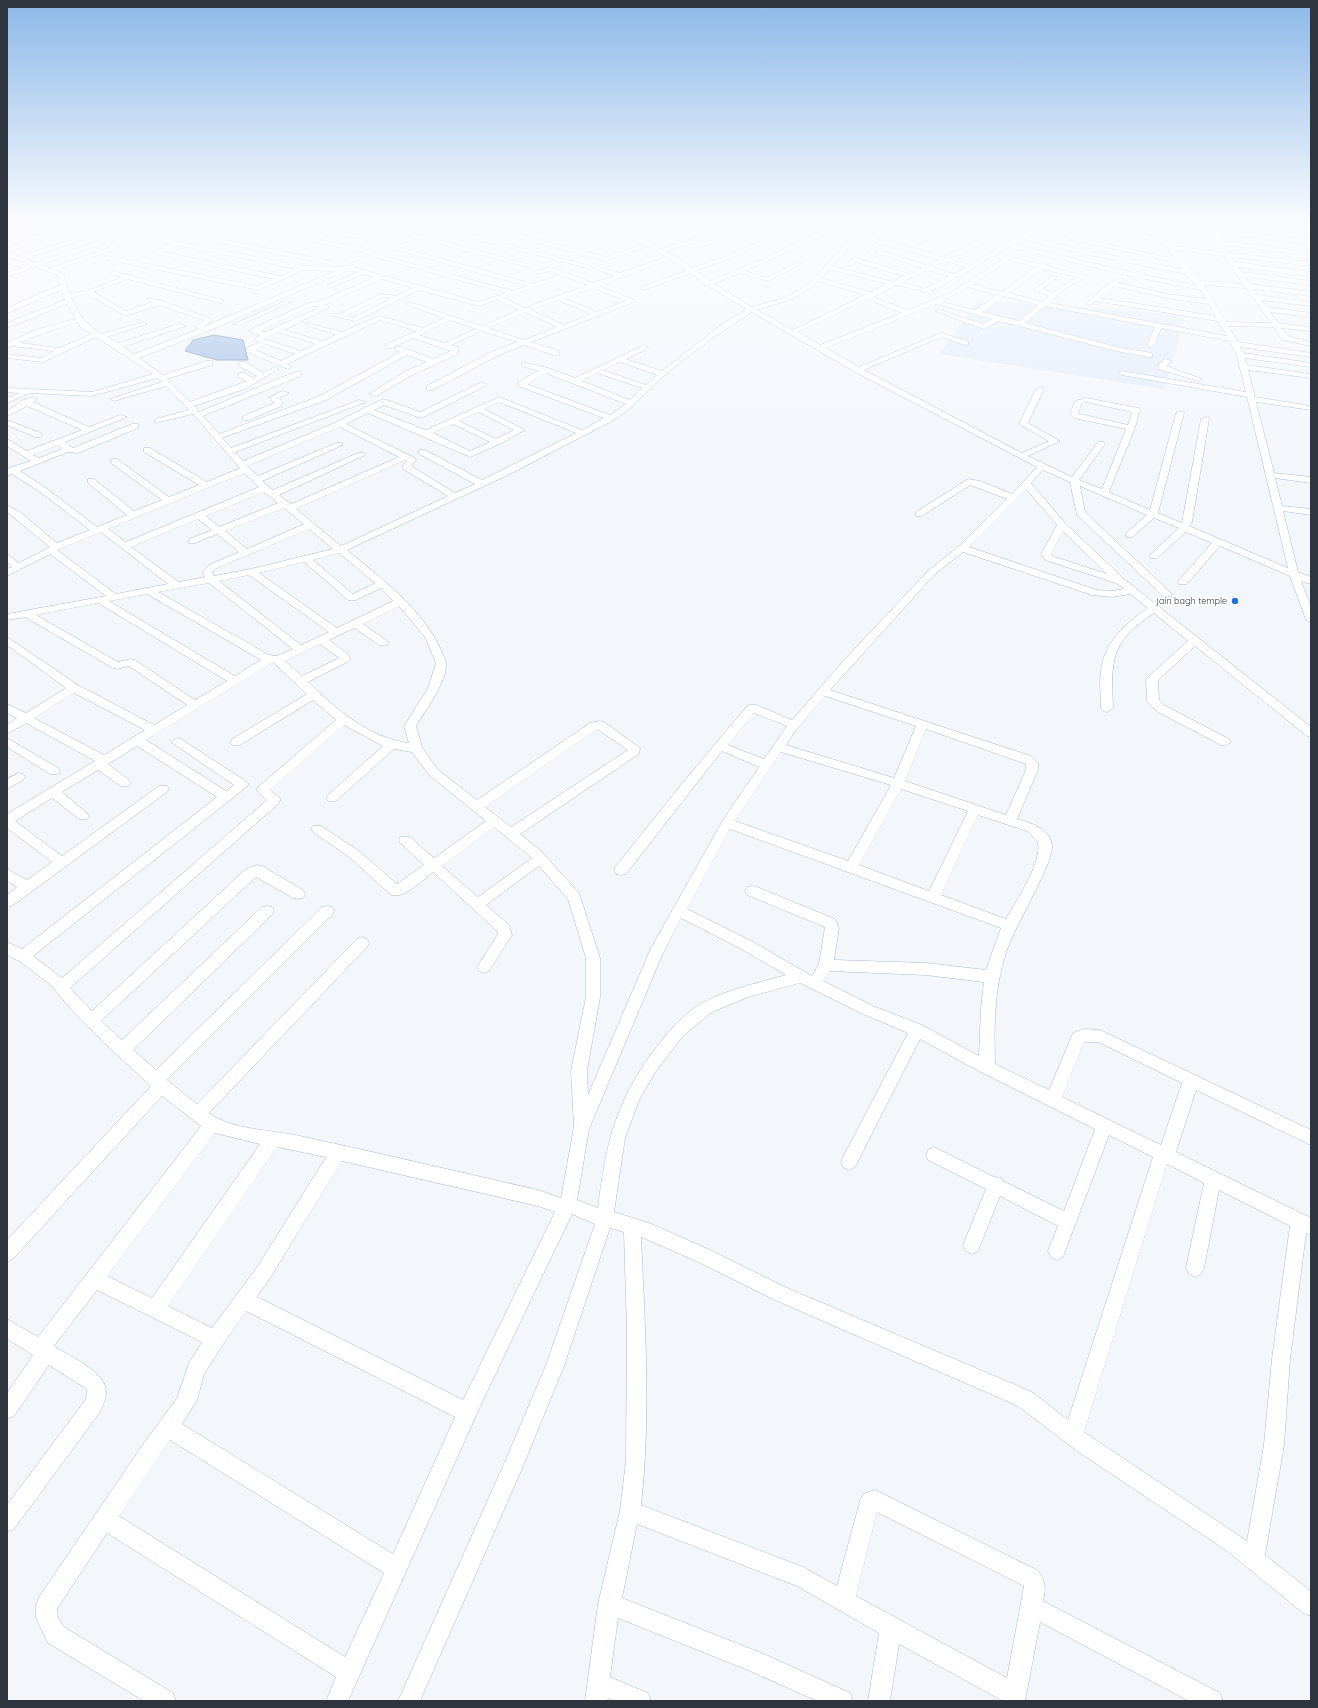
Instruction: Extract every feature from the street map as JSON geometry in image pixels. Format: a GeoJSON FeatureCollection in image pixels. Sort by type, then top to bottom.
{"type":"FeatureCollection","features":[{"type":"Feature","properties":{"kind":"street"},"geometry":{"type":"LineString","coordinates":[[7,311],[31,305]]}},
{"type":"Feature","properties":{"kind":"street"},"geometry":{"type":"LineString","coordinates":[[7,326],[48,305]]}},
{"type":"Feature","properties":{"kind":"street"},"geometry":{"type":"LineString","coordinates":[[72,305],[79,320],[84,326],[97,336],[134,357],[163,379],[194,410],[256,480],[382,584],[400,602],[430,637],[441,663],[434,688],[410,726],[416,748],[433,772],[540,859],[574,897],[594,958],[593,997],[579,1071],[582,1129]]}},
{"type":"Feature","properties":{"kind":"street"},"geometry":{"type":"LineString","coordinates":[[109,305],[125,314],[152,305]]}},
{"type":"Feature","properties":{"kind":"street"},"geometry":{"type":"LineString","coordinates":[[168,305],[210,320]]}},
{"type":"Feature","properties":{"kind":"street"},"geometry":{"type":"LineString","coordinates":[[134,357],[261,305]]}},
{"type":"Feature","properties":{"kind":"street"},"geometry":{"type":"LineString","coordinates":[[232,327],[282,305]]}},
{"type":"Feature","properties":{"kind":"street"},"geometry":{"type":"LineString","coordinates":[[301,354],[266,339],[254,330],[309,305]]}},
{"type":"Feature","properties":{"kind":"street"},"geometry":{"type":"LineString","coordinates":[[158,421],[259,392],[295,371],[282,363],[250,350],[278,330],[326,307],[321,305]]}},
{"type":"Feature","properties":{"kind":"street"},"geometry":{"type":"LineString","coordinates":[[336,316],[354,320],[385,305]]}},
{"type":"Feature","properties":{"kind":"street"},"geometry":{"type":"LineString","coordinates":[[411,305],[556,353]]}},
{"type":"Feature","properties":{"kind":"street"},"geometry":{"type":"LineString","coordinates":[[513,305],[563,328]]}},
{"type":"Feature","properties":{"kind":"street"},"geometry":{"type":"LineString","coordinates":[[445,345],[480,328],[542,305]]}},
{"type":"Feature","properties":{"kind":"street"},"geometry":{"type":"LineString","coordinates":[[574,305],[598,315]]}},
{"type":"Feature","properties":{"kind":"street"},"geometry":{"type":"LineString","coordinates":[[430,388],[486,358],[623,305]]}},
{"type":"Feature","properties":{"kind":"street"},"geometry":{"type":"LineString","coordinates":[[744,305],[858,370],[1021,456],[1104,494],[1186,527],[1311,581]]}},
{"type":"Feature","properties":{"kind":"street"},"geometry":{"type":"LineString","coordinates":[[7,617],[251,572],[340,550],[482,484],[611,418],[632,403],[663,374],[724,327],[752,309],[765,305]]}},
{"type":"Feature","properties":{"kind":"street"},"geometry":{"type":"LineString","coordinates":[[793,332],[851,305]]}},
{"type":"Feature","properties":{"kind":"street"},"geometry":{"type":"LineString","coordinates":[[890,305],[909,313]]}},
{"type":"Feature","properties":{"kind":"street"},"geometry":{"type":"LineString","coordinates":[[820,348],[929,305]]}},
{"type":"Feature","properties":{"kind":"street"},"geometry":{"type":"LineString","coordinates":[[945,305],[1149,356]]}},
{"type":"Feature","properties":{"kind":"street"},"geometry":{"type":"LineString","coordinates":[[976,313],[987,305]]}},
{"type":"Feature","properties":{"kind":"street"},"geometry":{"type":"LineString","coordinates":[[1020,324],[1043,305]]}},
{"type":"Feature","properties":{"kind":"street"},"geometry":{"type":"LineString","coordinates":[[1048,305],[1159,325],[1234,342],[1311,355]]}},
{"type":"Feature","properties":{"kind":"street"},"geometry":{"type":"LineString","coordinates":[[1086,311],[1090,305]]}},
{"type":"Feature","properties":{"kind":"street"},"geometry":{"type":"LineString","coordinates":[[1125,305],[1223,322],[1276,325],[1311,330]]}},
{"type":"Feature","properties":{"kind":"street"},"geometry":{"type":"LineString","coordinates":[[1213,305],[1241,355],[1294,574],[1311,620]]}},
{"type":"Feature","properties":{"kind":"street"},"geometry":{"type":"LineString","coordinates":[[1260,305],[1285,338],[1311,344]]}},
{"type":"Feature","properties":{"kind":"street"},"geometry":{"type":"LineString","coordinates":[[924,307],[984,327],[997,319]]}},
{"type":"Feature","properties":{"kind":"street"},"geometry":{"type":"LineString","coordinates":[[406,314],[421,308]]}},
{"type":"Feature","properties":{"kind":"street"},"geometry":{"type":"LineString","coordinates":[[1263,309],[1311,315]]}},
{"type":"Feature","properties":{"kind":"street"},"geometry":{"type":"LineString","coordinates":[[200,331],[199,327],[231,310]]}},
{"type":"Feature","properties":{"kind":"street"},"geometry":{"type":"LineString","coordinates":[[282,363],[376,318],[395,319],[423,330]]}},
{"type":"Feature","properties":{"kind":"street"},"geometry":{"type":"LineString","coordinates":[[433,362],[385,344],[412,335],[450,318]]}},
{"type":"Feature","properties":{"kind":"street"},"geometry":{"type":"LineString","coordinates":[[8,345],[38,332],[79,320]]}},
{"type":"Feature","properties":{"kind":"street"},"geometry":{"type":"LineString","coordinates":[[7,356],[43,360],[59,350],[97,336],[143,324]]}},
{"type":"Feature","properties":{"kind":"street"},"geometry":{"type":"LineString","coordinates":[[308,324],[343,335]]}},
{"type":"Feature","properties":{"kind":"street"},"geometry":{"type":"LineString","coordinates":[[1151,345],[1159,325]]}},
{"type":"Feature","properties":{"kind":"street"},"geometry":{"type":"LineString","coordinates":[[117,346],[182,326]]}},
{"type":"Feature","properties":{"kind":"street"},"geometry":{"type":"LineString","coordinates":[[278,330],[323,344]]}},
{"type":"Feature","properties":{"kind":"street"},"geometry":{"type":"LineString","coordinates":[[373,394],[456,350],[412,335]]}},
{"type":"Feature","properties":{"kind":"street"},"geometry":{"type":"LineString","coordinates":[[858,370],[941,335],[965,343]]}},
{"type":"Feature","properties":{"kind":"street"},"geometry":{"type":"LineString","coordinates":[[8,345],[59,350]]}},
{"type":"Feature","properties":{"kind":"street"},"geometry":{"type":"LineString","coordinates":[[576,381],[644,347]]}},
{"type":"Feature","properties":{"kind":"street"},"geometry":{"type":"LineString","coordinates":[[214,434],[301,407],[333,393],[406,352]]}},
{"type":"Feature","properties":{"kind":"street"},"geometry":{"type":"LineString","coordinates":[[1241,355],[1311,365]]}},
{"type":"Feature","properties":{"kind":"street"},"geometry":{"type":"LineString","coordinates":[[619,359],[663,374]]}},
{"type":"Feature","properties":{"kind":"street"},"geometry":{"type":"LineString","coordinates":[[1168,361],[1162,365],[1162,367],[1204,382],[1207,384],[1206,387]]}},
{"type":"Feature","properties":{"kind":"street"},"geometry":{"type":"LineString","coordinates":[[114,399],[163,379],[209,363]]}},
{"type":"Feature","properties":{"kind":"street"},"geometry":{"type":"LineString","coordinates":[[242,364],[263,376]]}},
{"type":"Feature","properties":{"kind":"street"},"geometry":{"type":"LineString","coordinates":[[526,364],[576,381],[632,403]]}},
{"type":"Feature","properties":{"kind":"street"},"geometry":{"type":"LineString","coordinates":[[1244,367],[1311,376]]}},
{"type":"Feature","properties":{"kind":"street"},"geometry":{"type":"LineString","coordinates":[[194,410],[254,381],[275,369]]}},
{"type":"Feature","properties":{"kind":"street"},"geometry":{"type":"LineString","coordinates":[[545,370],[521,384],[611,418]]}},
{"type":"Feature","properties":{"kind":"street"},"geometry":{"type":"LineString","coordinates":[[597,371],[648,388]]}},
{"type":"Feature","properties":{"kind":"street"},"geometry":{"type":"LineString","coordinates":[[369,372],[397,380]]}},
{"type":"Feature","properties":{"kind":"street"},"geometry":{"type":"LineString","coordinates":[[1122,373],[1206,387],[1311,408]]}},
{"type":"Feature","properties":{"kind":"street"},"geometry":{"type":"LineString","coordinates":[[241,375],[254,381]]}},
{"type":"Feature","properties":{"kind":"street"},"geometry":{"type":"LineString","coordinates":[[7,390],[92,394],[163,379]]}},
{"type":"Feature","properties":{"kind":"street"},"geometry":{"type":"LineString","coordinates":[[7,573],[53,548],[100,530],[206,485],[386,402],[421,415],[482,384]]}},
{"type":"Feature","properties":{"kind":"street"},"geometry":{"type":"LineString","coordinates":[[1021,456],[1056,441],[1023,424],[1040,389]]}},
{"type":"Feature","properties":{"kind":"street"},"geometry":{"type":"LineString","coordinates":[[7,402],[30,391]]}},
{"type":"Feature","properties":{"kind":"street"},"geometry":{"type":"LineString","coordinates":[[7,414],[26,402],[49,392]]}},
{"type":"Feature","properties":{"kind":"street"},"geometry":{"type":"LineString","coordinates":[[214,434],[278,404],[279,402],[273,398],[285,393]]}},
{"type":"Feature","properties":{"kind":"street"},"geometry":{"type":"LineString","coordinates":[[333,393],[362,402],[371,408],[470,454],[520,431],[521,429],[478,409]]}},
{"type":"Feature","properties":{"kind":"street"},"geometry":{"type":"LineString","coordinates":[[427,433],[501,399],[583,433]]}},
{"type":"Feature","properties":{"kind":"street"},"geometry":{"type":"LineString","coordinates":[[1104,494],[1131,428],[1137,411],[1132,408],[1083,400],[1079,401],[1074,414],[1079,417],[1131,428]]}},
{"type":"Feature","properties":{"kind":"street"},"geometry":{"type":"LineString","coordinates":[[26,402],[89,430]]}},
{"type":"Feature","properties":{"kind":"street"},"geometry":{"type":"LineString","coordinates":[[230,451],[362,402]]}},
{"type":"Feature","properties":{"kind":"street"},"geometry":{"type":"LineString","coordinates":[[1129,535],[1153,514],[1180,413]]}},
{"type":"Feature","properties":{"kind":"street"},"geometry":{"type":"LineString","coordinates":[[27,454],[123,417]]}},
{"type":"Feature","properties":{"kind":"street"},"geometry":{"type":"LineString","coordinates":[[1154,556],[1186,527],[1204,419]]}},
{"type":"Feature","properties":{"kind":"street"},"geometry":{"type":"LineString","coordinates":[[453,421],[497,442]]}},
{"type":"Feature","properties":{"kind":"street"},"geometry":{"type":"LineString","coordinates":[[7,422],[38,436]]}},
{"type":"Feature","properties":{"kind":"street"},"geometry":{"type":"LineString","coordinates":[[340,424],[406,457],[412,461],[406,465],[406,467],[455,497]]}},
{"type":"Feature","properties":{"kind":"street"},"geometry":{"type":"LineString","coordinates":[[59,442],[75,451],[135,426]]}},
{"type":"Feature","properties":{"kind":"street"},"geometry":{"type":"LineString","coordinates":[[7,442],[38,461]]}},
{"type":"Feature","properties":{"kind":"street"},"geometry":{"type":"LineString","coordinates":[[256,480],[339,444]]}},
{"type":"Feature","properties":{"kind":"street"},"geometry":{"type":"LineString","coordinates":[[1100,444],[1074,481],[1082,516],[1167,594]]}},
{"type":"Feature","properties":{"kind":"street"},"geometry":{"type":"LineString","coordinates":[[10,471],[69,449]]}},
{"type":"Feature","properties":{"kind":"street"},"geometry":{"type":"LineString","coordinates":[[147,450],[206,485]]}},
{"type":"Feature","properties":{"kind":"street"},"geometry":{"type":"LineString","coordinates":[[422,452],[482,484]]}},
{"type":"Feature","properties":{"kind":"street"},"geometry":{"type":"LineString","coordinates":[[125,546],[199,515],[269,491],[361,455]]}},
{"type":"Feature","properties":{"kind":"street"},"geometry":{"type":"LineString","coordinates":[[192,541],[288,506],[406,457]]}},
{"type":"Feature","properties":{"kind":"street"},"geometry":{"type":"LineString","coordinates":[[114,461],[169,501]]}},
{"type":"Feature","properties":{"kind":"street"},"geometry":{"type":"LineString","coordinates":[[337,1701],[468,1413],[567,1206],[582,1129],[656,952],[727,823],[778,746],[823,691],[896,609],[932,573],[962,548],[1027,484],[1042,466]]}},
{"type":"Feature","properties":{"kind":"street"},"geometry":{"type":"LineString","coordinates":[[10,471],[44,490],[125,546],[177,586]]}},
{"type":"Feature","properties":{"kind":"street"},"geometry":{"type":"LineString","coordinates":[[1270,475],[1311,480]]}},
{"type":"Feature","properties":{"kind":"street"},"geometry":{"type":"LineString","coordinates":[[91,481],[133,515]]}},
{"type":"Feature","properties":{"kind":"street"},"geometry":{"type":"LineString","coordinates":[[919,514],[968,482],[977,483],[1013,498]]}},
{"type":"Feature","properties":{"kind":"street"},"geometry":{"type":"LineString","coordinates":[[1027,484],[1062,526],[1120,581],[1311,733]]}},
{"type":"Feature","properties":{"kind":"street"},"geometry":{"type":"LineString","coordinates":[[7,508],[16,514],[53,548],[114,597]]}},
{"type":"Feature","properties":{"kind":"street"},"geometry":{"type":"LineString","coordinates":[[1278,508],[1311,512]]}},
{"type":"Feature","properties":{"kind":"street"},"geometry":{"type":"LineString","coordinates":[[199,515],[220,530],[246,553]]}},
{"type":"Feature","properties":{"kind":"street"},"geometry":{"type":"LineString","coordinates":[[301,650],[207,575],[208,570],[310,526]]}},
{"type":"Feature","properties":{"kind":"street"},"geometry":{"type":"LineString","coordinates":[[1062,526],[1046,554],[1048,558],[1120,581]]}},
{"type":"Feature","properties":{"kind":"street"},"geometry":{"type":"LineString","coordinates":[[1184,582],[1218,542]]}},
{"type":"Feature","properties":{"kind":"street"},"geometry":{"type":"LineString","coordinates":[[962,548],[1019,566],[1056,581],[1096,593],[1112,594],[1132,591]]}},
{"type":"Feature","properties":{"kind":"street"},"geometry":{"type":"LineString","coordinates":[[7,557],[18,567]]}},
{"type":"Feature","properties":{"kind":"street"},"geometry":{"type":"LineString","coordinates":[[306,559],[352,598],[382,584]]}},
{"type":"Feature","properties":{"kind":"street"},"geometry":{"type":"LineString","coordinates":[[251,572],[338,632]]}},
{"type":"Feature","properties":{"kind":"street"},"geometry":{"type":"LineString","coordinates":[[150,591],[273,660],[300,681],[343,720],[391,745],[416,748]]}},
{"type":"Feature","properties":{"kind":"street"},"geometry":{"type":"LineString","coordinates":[[100,600],[235,681]]}},
{"type":"Feature","properties":{"kind":"street"},"geometry":{"type":"LineString","coordinates":[[61,862],[7,820],[235,681],[273,660],[301,650],[400,602]]}},
{"type":"Feature","properties":{"kind":"street"},"geometry":{"type":"LineString","coordinates":[[1107,708],[1106,665],[1114,647],[1130,626],[1154,609]]}},
{"type":"Feature","properties":{"kind":"street"},"geometry":{"type":"LineString","coordinates":[[26,614],[117,666],[131,662],[195,705]]}},
{"type":"Feature","properties":{"kind":"street"},"geometry":{"type":"LineString","coordinates":[[356,624],[382,643]]}},
{"type":"Feature","properties":{"kind":"street"},"geometry":{"type":"LineString","coordinates":[[7,640],[74,688],[154,730]]}},
{"type":"Feature","properties":{"kind":"street"},"geometry":{"type":"LineString","coordinates":[[300,681],[345,659],[344,656],[322,640]]}},
{"type":"Feature","properties":{"kind":"street"},"geometry":{"type":"LineString","coordinates":[[1194,641],[1152,679],[1153,701],[1160,708],[1225,742]]}},
{"type":"Feature","properties":{"kind":"street"},"geometry":{"type":"LineString","coordinates":[[7,730],[74,688]]}},
{"type":"Feature","properties":{"kind":"street"},"geometry":{"type":"LineString","coordinates":[[823,691],[1021,757],[1032,763],[1032,770],[1010,821]]}},
{"type":"Feature","properties":{"kind":"street"},"geometry":{"type":"LineString","coordinates":[[236,742],[314,694]]}},
{"type":"Feature","properties":{"kind":"street"},"geometry":{"type":"LineString","coordinates":[[7,708],[102,762],[124,783]]}},
{"type":"Feature","properties":{"kind":"street"},"geometry":{"type":"LineString","coordinates":[[621,870],[752,708],[794,725]]}},
{"type":"Feature","properties":{"kind":"street"},"geometry":{"type":"LineString","coordinates":[[177,742],[243,785],[255,791],[262,790],[290,764],[343,720]]}},
{"type":"Feature","properties":{"kind":"street"},"geometry":{"type":"LineString","coordinates":[[476,807],[598,725],[636,749],[582,787],[510,834]]}},
{"type":"Feature","properties":{"kind":"street"},"geometry":{"type":"LineString","coordinates":[[851,867],[898,783],[922,725]]}},
{"type":"Feature","properties":{"kind":"street"},"geometry":{"type":"LineString","coordinates":[[137,740],[226,797]]}},
{"type":"Feature","properties":{"kind":"street"},"geometry":{"type":"LineString","coordinates":[[7,742],[54,771]]}},
{"type":"Feature","properties":{"kind":"street"},"geometry":{"type":"LineString","coordinates":[[332,798],[391,745]]}},
{"type":"Feature","properties":{"kind":"street"},"geometry":{"type":"LineString","coordinates":[[720,746],[766,765]]}},
{"type":"Feature","properties":{"kind":"street"},"geometry":{"type":"LineString","coordinates":[[778,746],[898,783],[1031,828],[1041,835],[1045,841],[1047,849],[1036,877],[999,950],[992,977],[987,1067]]}},
{"type":"Feature","properties":{"kind":"street"},"geometry":{"type":"LineString","coordinates":[[7,785],[19,777]]}},
{"type":"Feature","properties":{"kind":"street"},"geometry":{"type":"LineString","coordinates":[[23,956],[243,785]]}},
{"type":"Feature","properties":{"kind":"street"},"geometry":{"type":"LineString","coordinates":[[7,902],[163,789]]}},
{"type":"Feature","properties":{"kind":"street"},"geometry":{"type":"LineString","coordinates":[[61,987],[273,802],[275,799],[274,797],[262,790]]}},
{"type":"Feature","properties":{"kind":"street"},"geometry":{"type":"LineString","coordinates":[[53,792],[84,816]]}},
{"type":"Feature","properties":{"kind":"street"},"geometry":{"type":"LineString","coordinates":[[933,897],[975,809]]}},
{"type":"Feature","properties":{"kind":"street"},"geometry":{"type":"LineString","coordinates":[[317,829],[354,854],[396,891],[494,822]]}},
{"type":"Feature","properties":{"kind":"street"},"geometry":{"type":"LineString","coordinates":[[727,823],[1010,926]]}},
{"type":"Feature","properties":{"kind":"street"},"geometry":{"type":"LineString","coordinates":[[405,840],[434,864],[504,929],[505,932],[484,966]]}},
{"type":"Feature","properties":{"kind":"street"},"geometry":{"type":"LineString","coordinates":[[478,904],[540,859]]}},
{"type":"Feature","properties":{"kind":"street"},"geometry":{"type":"LineString","coordinates":[[92,1020],[251,873],[257,870],[298,894]]}},
{"type":"Feature","properties":{"kind":"street"},"geometry":{"type":"LineString","coordinates":[[7,874],[27,887]]}},
{"type":"Feature","properties":{"kind":"street"},"geometry":{"type":"LineString","coordinates":[[409,1701],[514,1464],[555,1366],[605,1218],[617,1138],[632,1097],[650,1066],[678,1031],[707,1008],[745,992],[808,981],[826,965],[832,928],[830,923],[752,891]]}},
{"type":"Feature","properties":{"kind":"street"},"geometry":{"type":"LineString","coordinates":[[679,910],[748,946],[808,981],[868,1010],[917,1030],[1104,1126],[1305,1224],[1281,1359],[1274,1445],[1254,1560]]}},
{"type":"Feature","properties":{"kind":"street"},"geometry":{"type":"LineString","coordinates":[[7,1253],[159,1083],[327,911]]}},
{"type":"Feature","properties":{"kind":"street"},"geometry":{"type":"LineString","coordinates":[[122,1050],[267,912]]}},
{"type":"Feature","properties":{"kind":"street"},"geometry":{"type":"LineString","coordinates":[[198,1114],[362,943]]}},
{"type":"Feature","properties":{"kind":"street"},"geometry":{"type":"LineString","coordinates":[[7,948],[23,956],[61,987],[122,1050],[159,1083],[212,1125],[272,1139],[298,1143],[538,1198],[632,1226],[702,1255],[781,1294],[1025,1399],[1073,1436],[1172,1501],[1254,1560],[1311,1605]]}},
{"type":"Feature","properties":{"kind":"street"},"geometry":{"type":"LineString","coordinates":[[826,965],[911,968],[992,977]]}},
{"type":"Feature","properties":{"kind":"street"},"geometry":{"type":"LineString","coordinates":[[849,1162],[917,1030]]}},
{"type":"Feature","properties":{"kind":"street"},"geometry":{"type":"LineString","coordinates":[[1053,1100],[1078,1038],[1084,1035],[1100,1036],[1116,1042],[1311,1138]]}},
{"type":"Feature","properties":{"kind":"street"},"geometry":{"type":"LineString","coordinates":[[1073,1436],[1164,1155],[1191,1080]]}},
{"type":"Feature","properties":{"kind":"street"},"geometry":{"type":"LineString","coordinates":[[7,1409],[43,1351],[94,1279],[212,1125]]}},
{"type":"Feature","properties":{"kind":"street"},"geometry":{"type":"LineString","coordinates":[[1057,1251],[1104,1126]]}},
{"type":"Feature","properties":{"kind":"street"},"geometry":{"type":"LineString","coordinates":[[155,1309],[272,1139]]}},
{"type":"Feature","properties":{"kind":"street"},"geometry":{"type":"LineString","coordinates":[[165,1701],[56,1635],[48,1623],[45,1614],[47,1605],[104,1519],[184,1405],[190,1393],[196,1370],[215,1339],[264,1272],[338,1153]]}},
{"type":"Feature","properties":{"kind":"street"},"geometry":{"type":"LineString","coordinates":[[934,1155],[996,1184],[1068,1222]]}},
{"type":"Feature","properties":{"kind":"street"},"geometry":{"type":"LineString","coordinates":[[1195,1268],[1213,1179]]}},
{"type":"Feature","properties":{"kind":"street"},"geometry":{"type":"LineString","coordinates":[[972,1245],[996,1184]]}},
{"type":"Feature","properties":{"kind":"street"},"geometry":{"type":"LineString","coordinates":[[632,1226],[636,1332],[636,1461],[630,1511],[609,1604],[597,1692],[640,1701]]}},
{"type":"Feature","properties":{"kind":"street"},"geometry":{"type":"LineString","coordinates":[[94,1279],[215,1339]]}},
{"type":"Feature","properties":{"kind":"street"},"geometry":{"type":"LineString","coordinates":[[243,1300],[468,1413]]}},
{"type":"Feature","properties":{"kind":"street"},"geometry":{"type":"LineString","coordinates":[[7,1328],[92,1381],[97,1386],[97,1394],[92,1405],[7,1522]]}},
{"type":"Feature","properties":{"kind":"street"},"geometry":{"type":"LineString","coordinates":[[168,1427],[397,1569]]}},
{"type":"Feature","properties":{"kind":"street"},"geometry":{"type":"LineString","coordinates":[[630,1511],[803,1578],[844,1602],[1014,1697],[1035,1589],[1034,1582],[1030,1577],[875,1500],[870,1501],[844,1602]]}},
{"type":"Feature","properties":{"kind":"street"},"geometry":{"type":"LineString","coordinates":[[104,1519],[350,1673]]}},
{"type":"Feature","properties":{"kind":"street"},"geometry":{"type":"LineString","coordinates":[[609,1604],[756,1662],[842,1701]]}},
{"type":"Feature","properties":{"kind":"street"},"geometry":{"type":"LineString","coordinates":[[1032,1606],[1212,1701]]}},
{"type":"Feature","properties":{"kind":"street"},"geometry":{"type":"LineString","coordinates":[[879,1701],[891,1628]]}},
{"type":"Feature","properties":{"kind":"shaded area"},"geometry":{"type":"Polygon","coordinates":[[[976,305],[1044,305],[1186,315],[1164,389],[939,354],[976,305]]]}},
{"type":"Feature","properties":{"kind":"water"},"geometry":{"type":"Polygon","coordinates":[[[214,335],[243,340],[248,360],[217,360],[185,351],[193,340],[214,335]]]}},
{"type":"Feature","properties":{"kind":"place","name":"jain bagh temple"},"geometry":{"type":"Point","coordinates":[1235,601]}}]}
